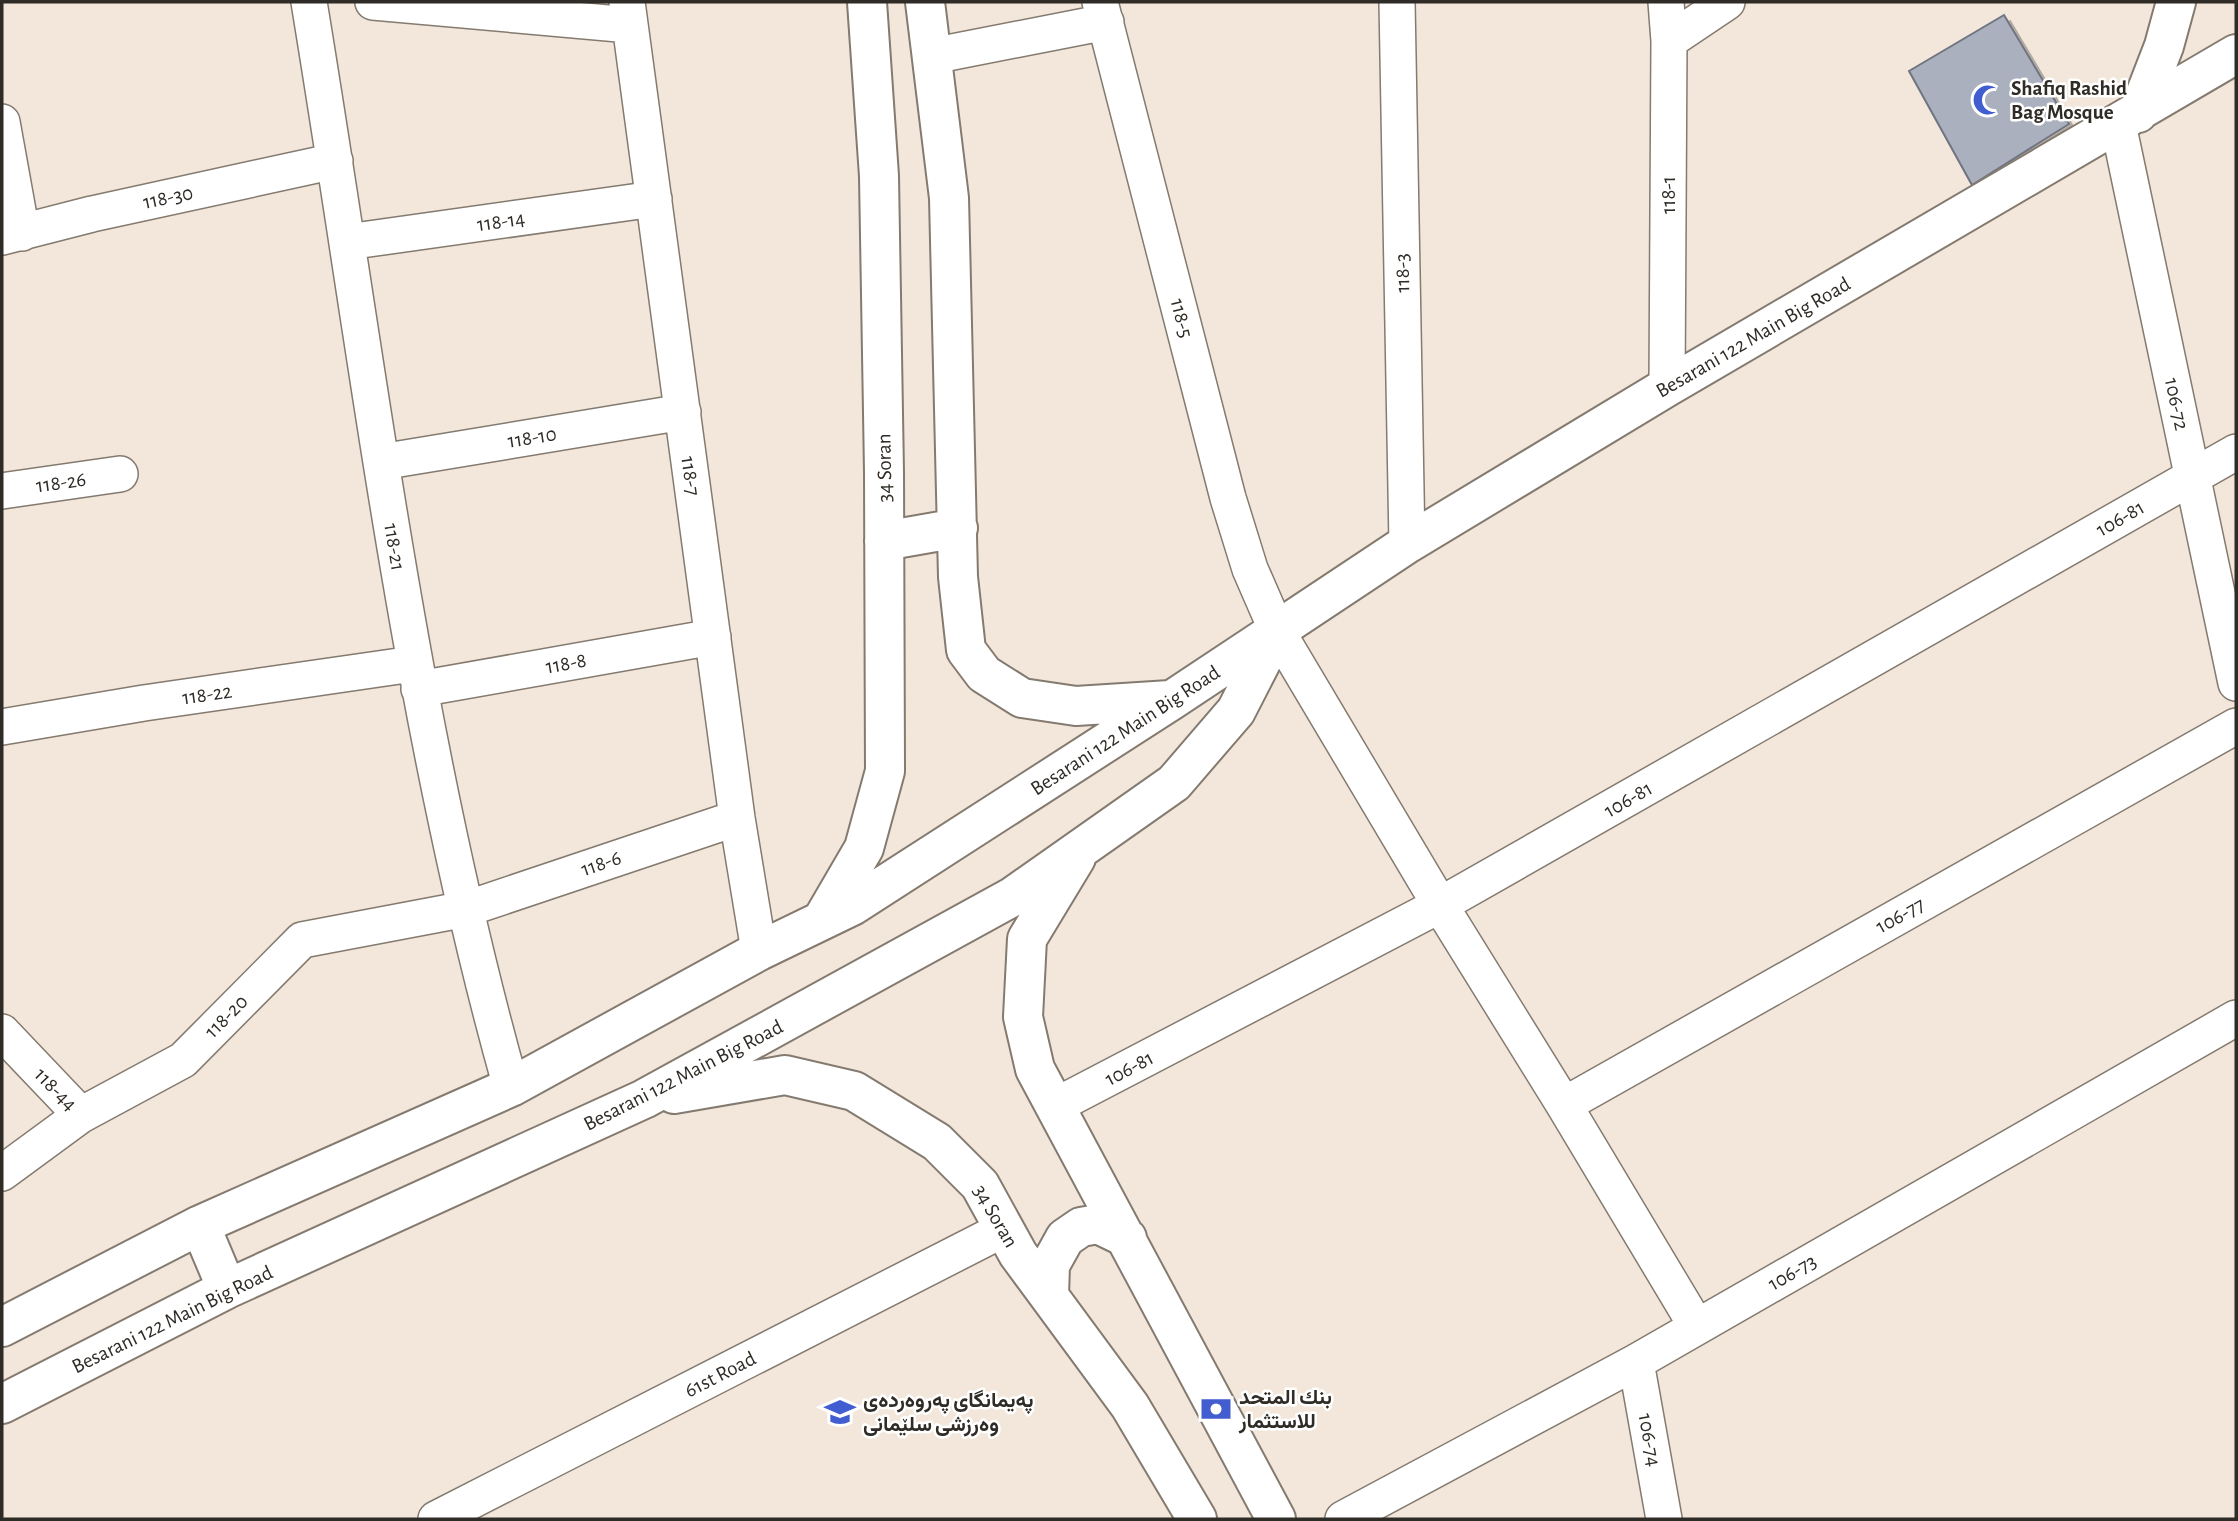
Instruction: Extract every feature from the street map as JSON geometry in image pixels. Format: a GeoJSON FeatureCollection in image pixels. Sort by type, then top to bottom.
{"type":"FeatureCollection","features":[{"type":"Feature","properties":{"kind":"main road","name":"34 Soran"},"geometry":{"type":"LineString","coordinates":[[822,920],[864,848],[885,771],[879,176],[867,2]]}},
{"type":"Feature","properties":{"kind":"main road"},"geometry":{"type":"LineString","coordinates":[[925,2],[949,198],[958,577],[966,650],[984,674],[1022,698],[1076,706],[1172,700]]}},
{"type":"Feature","properties":{"kind":"main road"},"geometry":{"type":"LineString","coordinates":[[2128,118],[2164,46],[2176,2]]}},
{"type":"Feature","properties":{"kind":"main road","name":"Besarani 122 Main Big Road"},"geometry":{"type":"LineString","coordinates":[[2,1327],[200,1225],[511,1087],[759,951],[852,906],[1172,700],[1407,544],[1667,387],[2236,54]]}},
{"type":"Feature","properties":{"kind":"main road"},"geometry":{"type":"LineString","coordinates":[[884,541],[958,528]]}},
{"type":"Feature","properties":{"kind":"main road","name":"Besarani 122 Main Big Road"},"geometry":{"type":"LineString","coordinates":[[2,1404],[227,1289],[644,1099],[1012,897],[1174,783],[1236,711],[1277,631]]}},
{"type":"Feature","properties":{"kind":"main road"},"geometry":{"type":"LineString","coordinates":[[1082,847],[1027,939],[1023,1017],[1035,1069],[1276,1519]]}},
{"type":"Feature","properties":{"kind":"main road","name":"34 Soran"},"geometry":{"type":"LineString","coordinates":[[644,1099],[785,1075],[854,1091],[937,1142],[980,1185],[1018,1254],[1130,1406],[1197,1519]]}},
{"type":"Feature","properties":{"kind":"main road"},"geometry":{"type":"LineString","coordinates":[[1049,1296],[1050,1265],[1065,1238],[1081,1227],[1098,1224],[1127,1238]]}},
{"type":"Feature","properties":{"kind":"main road"},"geometry":{"type":"LineString","coordinates":[[200,1225],[227,1289]]}},
{"type":"Feature","properties":{"kind":"street","name":"118-21"},"geometry":{"type":"LineString","coordinates":[[309,2],[416,676],[482,986],[511,1087]]}},
{"type":"Feature","properties":{"kind":"street"},"geometry":{"type":"LineString","coordinates":[[373,2],[628,13]]}},
{"type":"Feature","properties":{"kind":"street","name":"118-3"},"geometry":{"type":"LineString","coordinates":[[1397,2],[1407,544]]}},
{"type":"Feature","properties":{"kind":"street","name":"118-1"},"geometry":{"type":"LineString","coordinates":[[1666,2],[1669,41],[1667,387]]}},
{"type":"Feature","properties":{"kind":"street"},"geometry":{"type":"LineString","coordinates":[[1669,41],[1727,2]]}},
{"type":"Feature","properties":{"kind":"street"},"geometry":{"type":"LineString","coordinates":[[932,56],[1103,12]]}},
{"type":"Feature","properties":{"kind":"street","name":"118-5"},"geometry":{"type":"LineString","coordinates":[[1103,12],[1228,498],[1250,569],[1277,631],[1697,1327]]}},
{"type":"Feature","properties":{"kind":"street","name":"118-7"},"geometry":{"type":"LineString","coordinates":[[628,13],[737,818],[759,951]]}},
{"type":"Feature","properties":{"kind":"street","name":"106-72"},"geometry":{"type":"LineString","coordinates":[[2128,118],[2192,477],[2236,683]]}},
{"type":"Feature","properties":{"kind":"street"},"geometry":{"type":"LineString","coordinates":[[2,122],[12,235]]}},
{"type":"Feature","properties":{"kind":"street","name":"118-30"},"geometry":{"type":"LineString","coordinates":[[12,235],[92,214],[335,161]]}},
{"type":"Feature","properties":{"kind":"street","name":"118-14"},"geometry":{"type":"LineString","coordinates":[[347,242],[654,200]]}},
{"type":"Feature","properties":{"kind":"street","name":"118-10"},"geometry":{"type":"LineString","coordinates":[[381,462],[683,412]]}},
{"type":"Feature","properties":{"kind":"street","name":"106-81"},"geometry":{"type":"LineString","coordinates":[[1055,1106],[1440,905],[2236,452]]}},
{"type":"Feature","properties":{"kind":"street","name":"118-26"},"geometry":{"type":"LineString","coordinates":[[2,491],[120,474]]}},
{"type":"Feature","properties":{"kind":"street","name":"118-8"},"geometry":{"type":"LineString","coordinates":[[416,676],[713,637]]}},
{"type":"Feature","properties":{"kind":"street","name":"118-22"},"geometry":{"type":"LineString","coordinates":[[2,727],[158,701],[416,676]]}},
{"type":"Feature","properties":{"kind":"street","name":"106-77"},"geometry":{"type":"LineString","coordinates":[[1564,1105],[2236,726]]}},
{"type":"Feature","properties":{"kind":"street","name":"118-6"},"geometry":{"type":"LineString","coordinates":[[466,909],[737,818]]}},
{"type":"Feature","properties":{"kind":"street","name":"118-20"},"geometry":{"type":"LineString","coordinates":[[2,1173],[80,1115],[183,1060],[302,940],[466,909]]}},
{"type":"Feature","properties":{"kind":"street","name":"106-73"},"geometry":{"type":"LineString","coordinates":[[1343,1519],[1636,1362],[2236,1018]]}},
{"type":"Feature","properties":{"kind":"street","name":"118-44"},"geometry":{"type":"LineString","coordinates":[[2,1032],[80,1115]]}},
{"type":"Feature","properties":{"kind":"street","name":"61st Road"},"geometry":{"type":"LineString","coordinates":[[436,1519],[1004,1228]]}},
{"type":"Feature","properties":{"kind":"street","name":"106-74"},"geometry":{"type":"LineString","coordinates":[[1636,1362],[1664,1519]]}},
{"type":"Feature","properties":{"kind":"building"},"geometry":{"type":"Polygon","coordinates":[[[2004,15],[2069,124],[1972,185],[1909,71],[2004,15]]]}},
{"type":"Feature","properties":{"kind":"place","name":"Shafiq Rashid Bag Mosque"},"geometry":{"type":"Point","coordinates":[1988,100]}},
{"type":"Feature","properties":{"kind":"place","name":"بنك المتحد للاستثمار"},"geometry":{"type":"Point","coordinates":[1216,1409]}},
{"type":"Feature","properties":{"kind":"place","name":"پەیمانگای پەروەردەی وەرزشی سلێمانی"},"geometry":{"type":"Point","coordinates":[840,1412]}}]}
